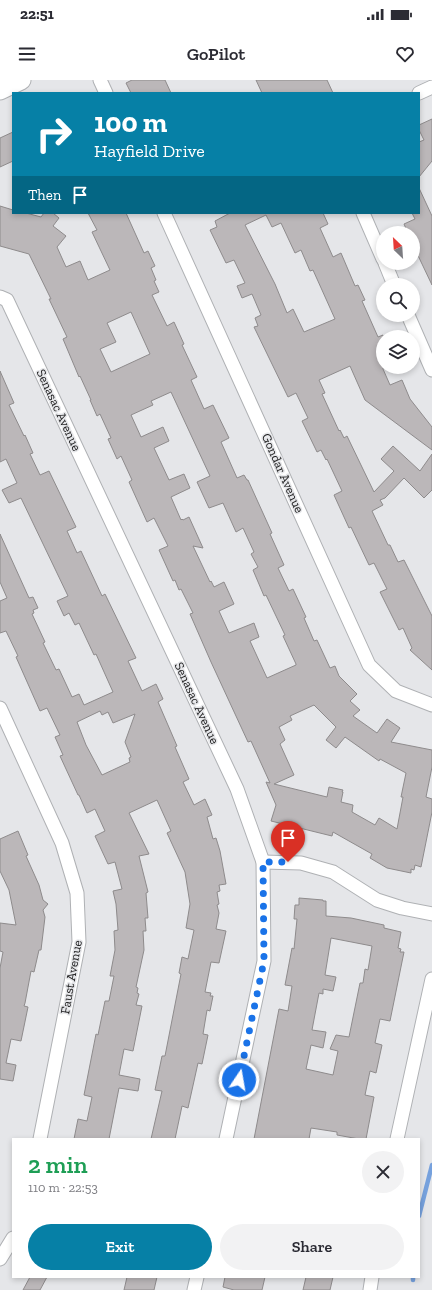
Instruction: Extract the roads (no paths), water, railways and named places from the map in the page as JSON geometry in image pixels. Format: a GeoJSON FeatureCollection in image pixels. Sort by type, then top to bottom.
{"type":"FeatureCollection","features":[{"type":"Feature","properties":{"kind":"main road"},"geometry":{"type":"LineString","coordinates":[[0,90],[21,80]]}},
{"type":"Feature","properties":{"kind":"street"},"geometry":{"type":"LineString","coordinates":[[100,80],[106,92]]}},
{"type":"Feature","properties":{"kind":"street"},"geometry":{"type":"LineString","coordinates":[[420,93],[432,87]]}},
{"type":"Feature","properties":{"kind":"street","name":"Gondar Avenue"},"geometry":{"type":"LineString","coordinates":[[164,214],[369,665],[396,691],[432,705]]}},
{"type":"Feature","properties":{"kind":"street"},"geometry":{"type":"LineString","coordinates":[[363,214],[376,243]]}},
{"type":"Feature","properties":{"kind":"street","name":"Senasac Avenue"},"geometry":{"type":"LineString","coordinates":[[0,297],[7,300],[237,789],[263,862],[264,961],[226,1138]]}},
{"type":"Feature","properties":{"kind":"street"},"geometry":{"type":"LineString","coordinates":[[411,322],[432,370]]}},
{"type":"Feature","properties":{"kind":"street","name":"Faust Avenue"},"geometry":{"type":"LineString","coordinates":[[0,708],[62,843],[77,893],[79,942],[40,1138]]}},
{"type":"Feature","properties":{"kind":"street"},"geometry":{"type":"LineString","coordinates":[[263,862],[301,863],[333,872],[377,900],[402,908],[432,914]]}},
{"type":"Feature","properties":{"kind":"street"},"geometry":{"type":"LineString","coordinates":[[397,1138],[432,979]]}},
{"type":"Feature","properties":{"kind":"street"},"geometry":{"type":"LineString","coordinates":[[0,1259],[12,1240]]}},
{"type":"Feature","properties":{"kind":"street"},"geometry":{"type":"LineString","coordinates":[[194,1290],[197,1278]]}},
{"type":"Feature","properties":{"kind":"street"},"geometry":{"type":"LineString","coordinates":[[370,1290],[372,1278]]}},
{"type":"Feature","properties":{"kind":"waterway"},"geometry":{"type":"LineString","coordinates":[[420,1212],[432,1165]]}}]}
